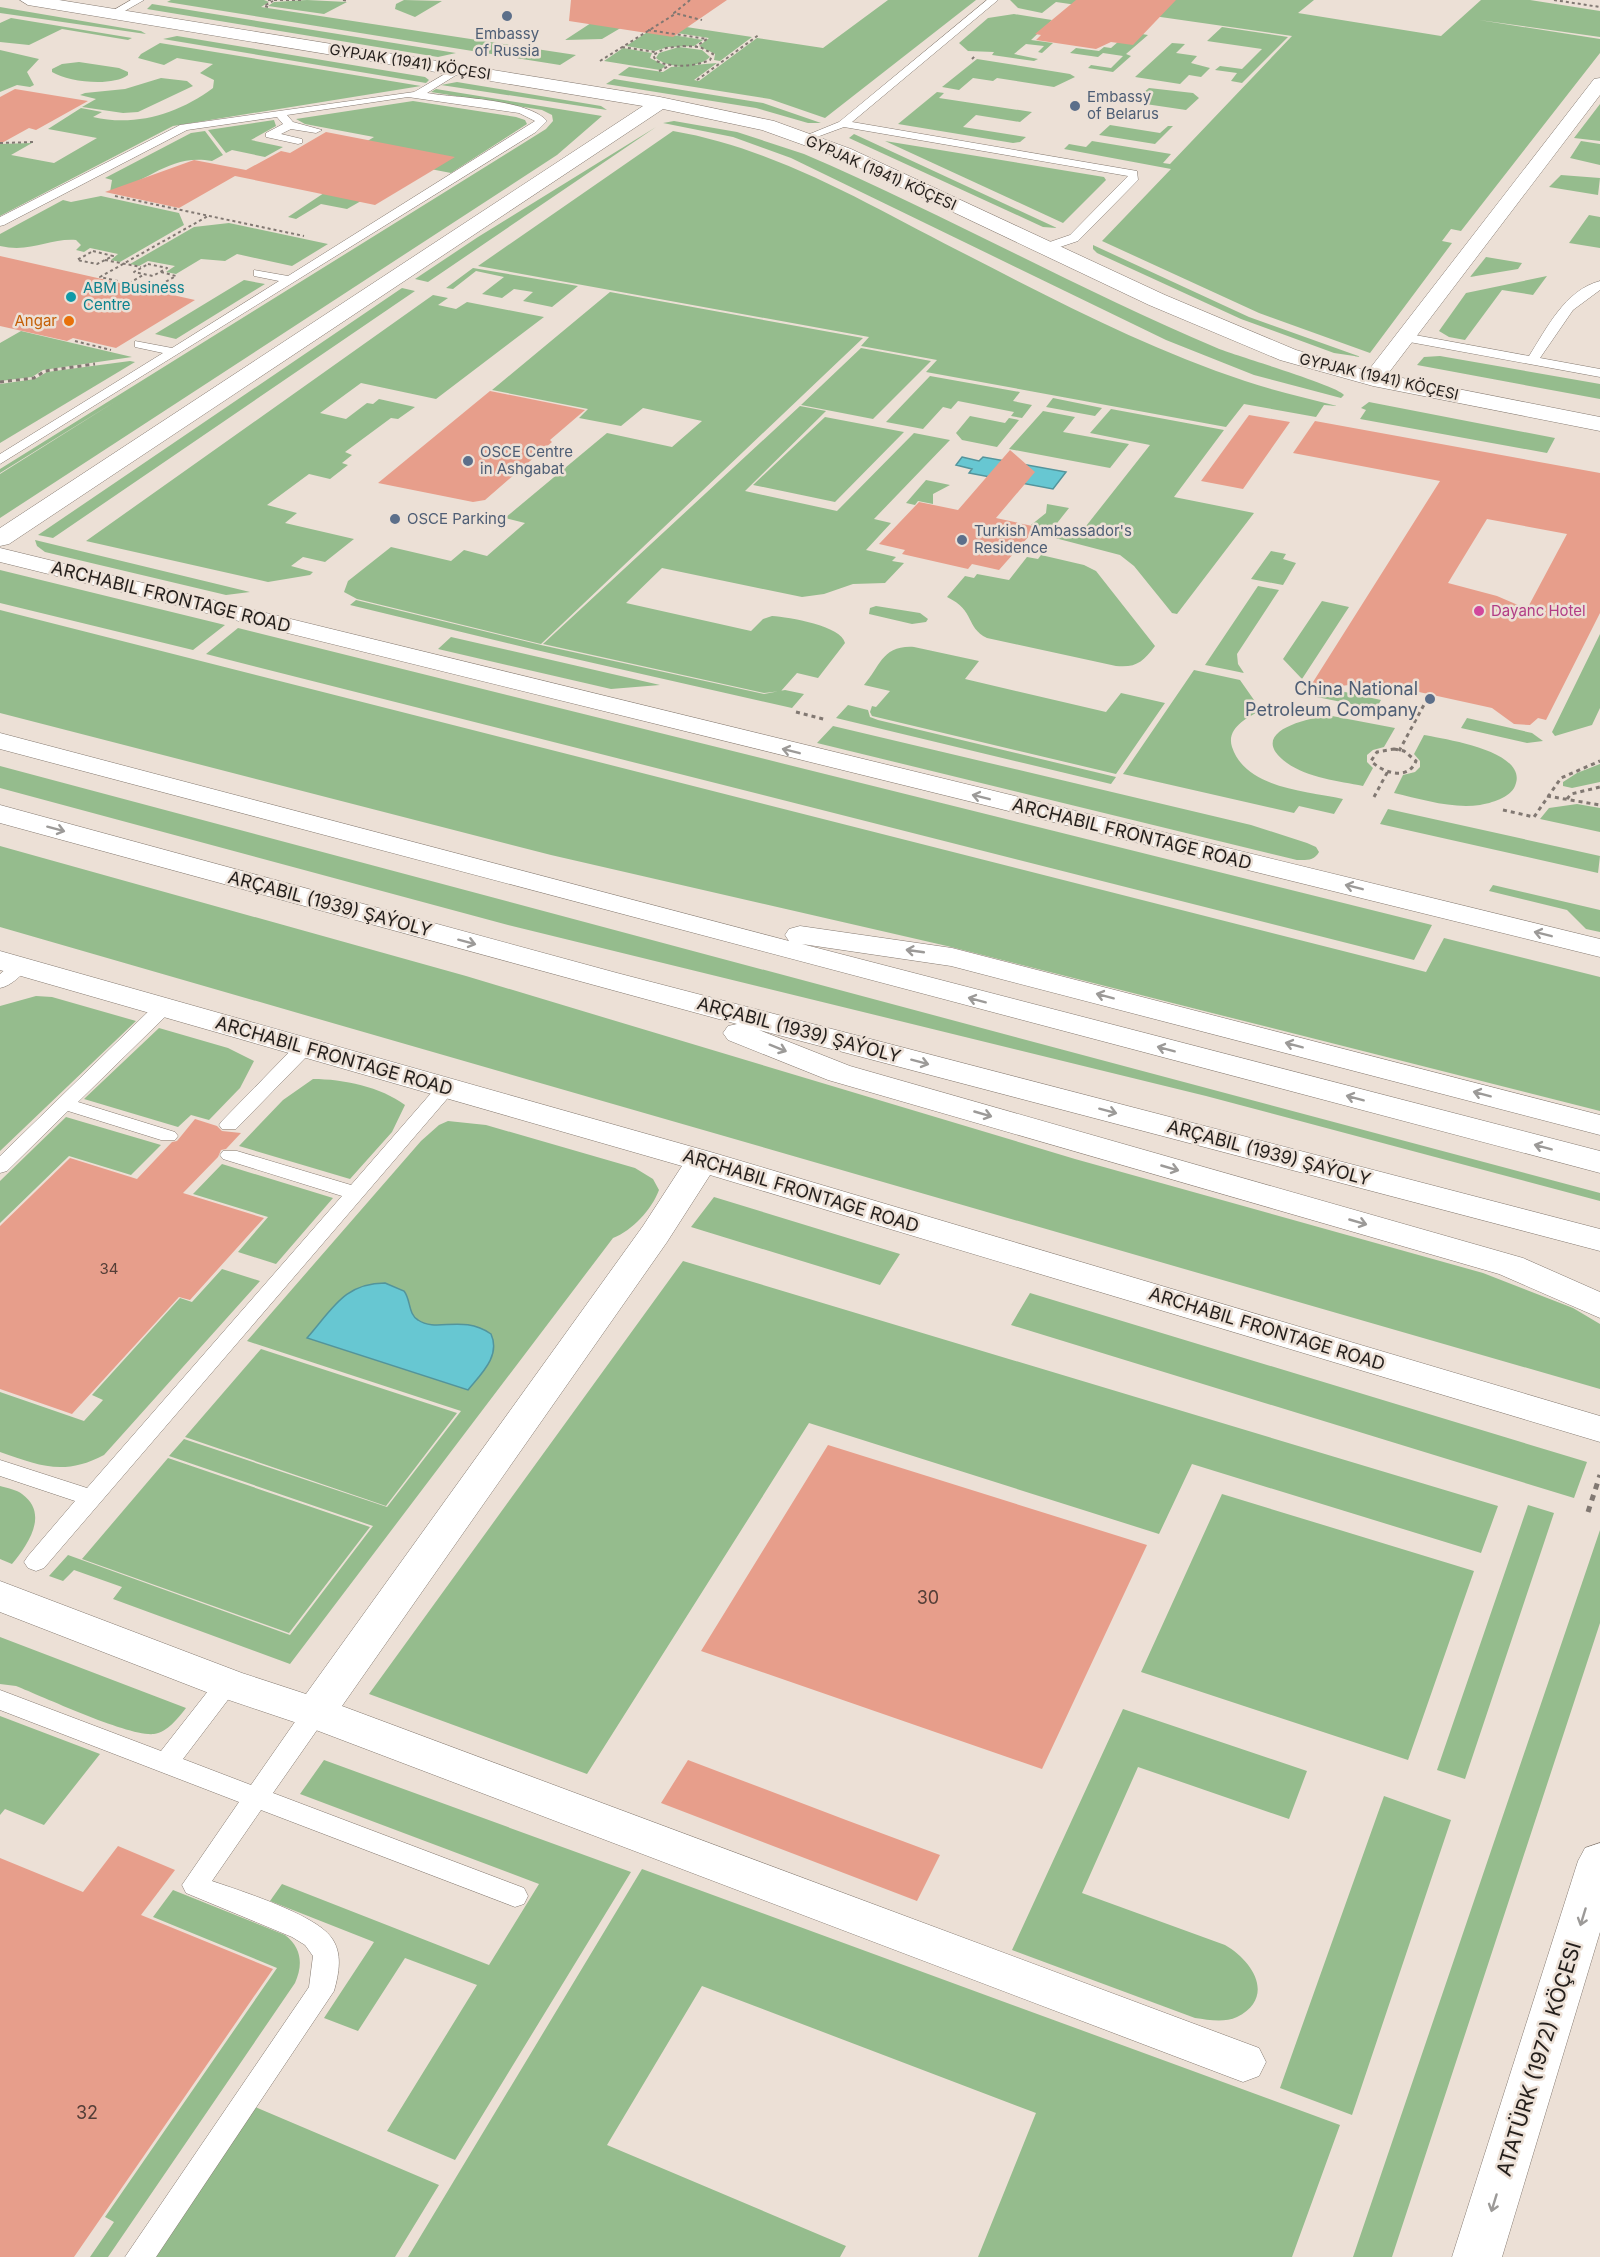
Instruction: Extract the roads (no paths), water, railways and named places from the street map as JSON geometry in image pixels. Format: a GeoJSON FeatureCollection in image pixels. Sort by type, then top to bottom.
{"type":"FeatureCollection","features":[{"type":"Feature","properties":{"kind":"street","name":"GYPJAK (1941) KÖÇESI"},"geometry":{"type":"LineString","coordinates":[[28,0],[660,103],[756,122],[843,153],[1045,248],[1237,335],[1288,355],[1373,379],[1600,424]]}},
{"type":"Feature","properties":{"kind":"street"},"geometry":{"type":"LineString","coordinates":[[1373,379],[1600,83]]}},
{"type":"Feature","properties":{"kind":"street"},"geometry":{"type":"LineString","coordinates":[[0,540],[660,103]]}},
{"type":"Feature","properties":{"kind":"street","name":"ARCHABIL FRONTAGE ROAD"},"geometry":{"type":"LineString","coordinates":[[0,555],[1600,948]]}},
{"type":"Feature","properties":{"kind":"street"},"geometry":{"type":"LineString","coordinates":[[0,741],[642,912],[1600,1162]]}},
{"type":"Feature","properties":{"kind":"street","name":"ARÇABIL (1939) ŞAÝOLY"},"geometry":{"type":"LineString","coordinates":[[0,814],[606,980],[1600,1240]]}},
{"type":"Feature","properties":{"kind":"street"},"geometry":{"type":"LineString","coordinates":[[642,912],[952,957],[1600,1125]]}},
{"type":"Feature","properties":{"kind":"street","name":"ARCHABIL FRONTAGE ROAD"},"geometry":{"type":"LineString","coordinates":[[7,970],[164,1007],[702,1161],[1600,1429]]}},
{"type":"Feature","properties":{"kind":"street"},"geometry":{"type":"LineString","coordinates":[[606,980],[839,1073],[1511,1266],[1600,1306]]}},
{"type":"Feature","properties":{"kind":"street"},"geometry":{"type":"LineString","coordinates":[[315,1713],[655,1234],[702,1161]]}},
{"type":"Feature","properties":{"kind":"street"},"geometry":{"type":"LineString","coordinates":[[0,1596],[228,1684],[315,1713],[1243,2062]]}},
{"type":"Feature","properties":{"kind":"street","name":"ATATÜRK (1972) KÖÇESI"},"geometry":{"type":"LineString","coordinates":[[1477,2257],[1600,1861]]}},
{"type":"Feature","properties":{"kind":"lane"},"geometry":{"type":"LineString","coordinates":[[112,14],[140,0]]}},
{"type":"Feature","properties":{"kind":"lane"},"geometry":{"type":"LineString","coordinates":[[806,138],[843,124],[993,0]]}},
{"type":"Feature","properties":{"kind":"lane"},"geometry":{"type":"LineString","coordinates":[[418,94],[456,70]]}},
{"type":"Feature","properties":{"kind":"lane"},"geometry":{"type":"LineString","coordinates":[[0,222],[174,131],[197,124],[418,94],[520,110],[533,114],[541,121],[532,130],[0,459]]}},
{"type":"Feature","properties":{"kind":"lane"},"geometry":{"type":"LineString","coordinates":[[279,112],[289,125]]}},
{"type":"Feature","properties":{"kind":"lane"},"geometry":{"type":"LineString","coordinates":[[843,124],[1132,173],[1134,178],[1074,238],[1045,248]]}},
{"type":"Feature","properties":{"kind":"lane"},"geometry":{"type":"LineString","coordinates":[[298,141],[270,135],[289,125],[316,130]]}},
{"type":"Feature","properties":{"kind":"lane"},"geometry":{"type":"LineString","coordinates":[[258,273],[291,280]]}},
{"type":"Feature","properties":{"kind":"lane"},"geometry":{"type":"LineString","coordinates":[[1532,361],[1574,300],[1587,290],[1600,285]]}},
{"type":"Feature","properties":{"kind":"lane"},"geometry":{"type":"LineString","coordinates":[[1404,337],[1600,374]]}},
{"type":"Feature","properties":{"kind":"lane"},"geometry":{"type":"LineString","coordinates":[[140,344],[174,352]]}},
{"type":"Feature","properties":{"kind":"lane"},"geometry":{"type":"LineString","coordinates":[[0,1167],[164,1007]]}},
{"type":"Feature","properties":{"kind":"lane"},"geometry":{"type":"LineString","coordinates":[[229,1125],[304,1047]]}},
{"type":"Feature","properties":{"kind":"lane"},"geometry":{"type":"LineString","coordinates":[[36,1562],[446,1088]]}},
{"type":"Feature","properties":{"kind":"lane"},"geometry":{"type":"LineString","coordinates":[[65,1104],[168,1136]]}},
{"type":"Feature","properties":{"kind":"lane"},"geometry":{"type":"LineString","coordinates":[[230,1155],[355,1193]]}},
{"type":"Feature","properties":{"kind":"lane"},"geometry":{"type":"LineString","coordinates":[[0,1468],[91,1498]]}},
{"type":"Feature","properties":{"kind":"lane"},"geometry":{"type":"LineString","coordinates":[[166,1763],[228,1684]]}},
{"type":"Feature","properties":{"kind":"lane"},"geometry":{"type":"LineString","coordinates":[[0,1700],[515,1896]]}},
{"type":"Feature","properties":{"kind":"lane"},"geometry":{"type":"LineString","coordinates":[[138,2257],[321,1991],[327,1959],[321,1944],[303,1930],[195,1885],[315,1713]]}},
{"type":"Feature","properties":{"kind":"water"},"geometry":{"type":"Polygon","coordinates":[[[962,457],[979,461],[983,457],[1066,472],[1053,489],[969,473],[972,469],[956,465],[962,457]]]}},
{"type":"Feature","properties":{"kind":"water"},"geometry":{"type":"Polygon","coordinates":[[[385,1283],[404,1291],[413,1314],[425,1324],[470,1325],[491,1334],[492,1357],[468,1390],[307,1338],[332,1308],[349,1293],[371,1284],[385,1283]]]}},
{"type":"Feature","properties":{"kind":"place","name":"Embassy of Russia"},"geometry":{"type":"Point","coordinates":[507,16]}},
{"type":"Feature","properties":{"kind":"place","name":"Embassy of Belarus"},"geometry":{"type":"Point","coordinates":[1075,106]}},
{"type":"Feature","properties":{"kind":"place","name":"ABM Business Centre"},"geometry":{"type":"Point","coordinates":[71,297]}},
{"type":"Feature","properties":{"kind":"place","name":"Angar"},"geometry":{"type":"Point","coordinates":[69,321]}},
{"type":"Feature","properties":{"kind":"place","name":"OSCE Centre in Ashgabat"},"geometry":{"type":"Point","coordinates":[468,461]}},
{"type":"Feature","properties":{"kind":"place","name":"OSCE Parking"},"geometry":{"type":"Point","coordinates":[395,519]}},
{"type":"Feature","properties":{"kind":"place","name":"Turkish Ambassador's Residence"},"geometry":{"type":"Point","coordinates":[962,540]}},
{"type":"Feature","properties":{"kind":"place","name":"Dayanc Hotel"},"geometry":{"type":"Point","coordinates":[1479,611]}},
{"type":"Feature","properties":{"kind":"place","name":"China National Petroleum Company"},"geometry":{"type":"Point","coordinates":[1430,699]}}]}
